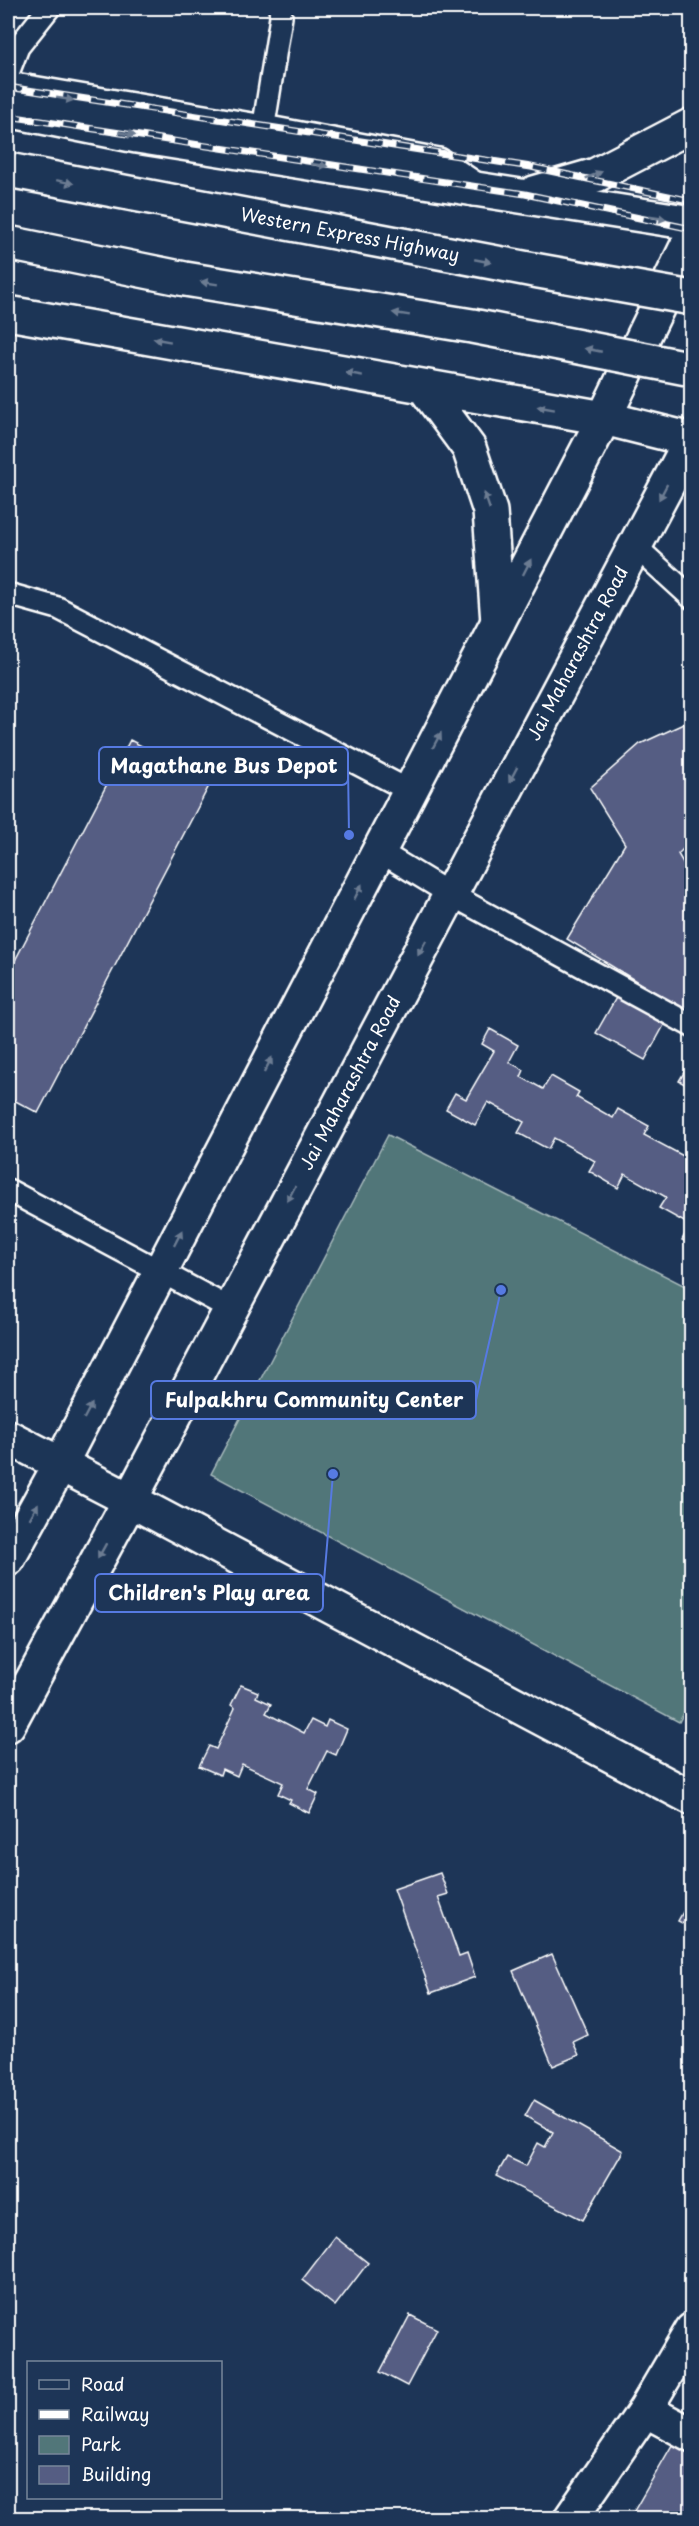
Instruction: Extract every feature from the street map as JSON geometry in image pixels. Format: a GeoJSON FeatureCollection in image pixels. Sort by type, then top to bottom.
{"type":"FeatureCollection","features":[{"type":"Feature","properties":{"kind":"main road"},"geometry":{"type":"LineString","coordinates":[[8,89],[474,189],[692,223]]}},
{"type":"Feature","properties":{"kind":"main road"},"geometry":{"type":"LineString","coordinates":[[8,110],[137,136],[261,143]]}},
{"type":"Feature","properties":{"kind":"main road"},"geometry":{"type":"LineString","coordinates":[[518,195],[547,191],[596,175],[692,125]]}},
{"type":"Feature","properties":{"kind":"main road","name":"Western Express Highway"},"geometry":{"type":"LineString","coordinates":[[8,170],[692,298]]}},
{"type":"Feature","properties":{"kind":"main road"},"geometry":{"type":"LineString","coordinates":[[8,1559],[61,1463],[604,418],[692,236]]}},
{"type":"Feature","properties":{"kind":"main road"},"geometry":{"type":"LineString","coordinates":[[8,243],[185,279],[471,326],[692,369]]}},
{"type":"Feature","properties":{"kind":"main road"},"geometry":{"type":"LineString","coordinates":[[8,313],[604,418],[691,439]]}},
{"type":"Feature","properties":{"kind":"main road"},"geometry":{"type":"LineString","coordinates":[[424,387],[469,448],[490,511],[498,622]]}},
{"type":"Feature","properties":{"kind":"main road","name":"Jai Maharashtra Road"},"geometry":{"type":"LineString","coordinates":[[8,1725],[130,1500],[691,439]]}},
{"type":"Feature","properties":{"kind":"main road"},"geometry":{"type":"LineString","coordinates":[[8,1437],[692,1798]]}},
{"type":"Feature","properties":{"kind":"main road"},"geometry":{"type":"LineString","coordinates":[[571,2518],[645,2410],[692,2330]]}},
{"type":"Feature","properties":{"kind":"main road"},"geometry":{"type":"LineString","coordinates":[[645,2410],[692,2435]]}},
{"type":"Feature","properties":{"kind":"lane"},"geometry":{"type":"LineString","coordinates":[[8,73],[18,47],[49,8]]}},
{"type":"Feature","properties":{"kind":"lane"},"geometry":{"type":"LineString","coordinates":[[261,143],[281,17],[280,8]]}},
{"type":"Feature","properties":{"kind":"lane"},"geometry":{"type":"LineString","coordinates":[[634,545],[692,598]]}},
{"type":"Feature","properties":{"kind":"lane"},"geometry":{"type":"LineString","coordinates":[[8,594],[58,608],[410,791]]}},
{"type":"Feature","properties":{"kind":"lane"},"geometry":{"type":"LineString","coordinates":[[379,851],[450,894],[692,1026]]}},
{"type":"Feature","properties":{"kind":"lane"},"geometry":{"type":"LineString","coordinates":[[8,1190],[231,1309]]}},
{"type":"Feature","properties":{"kind":"green space"},"geometry":{"type":"Polygon","coordinates":[[[388,1135],[691,1289],[692,1698],[679,1722],[211,1474],[388,1135]]]}},
{"type":"Feature","properties":{"kind":"building"},"geometry":{"type":"Polygon","coordinates":[[[692,720],[692,840],[678,854],[692,878],[692,899],[685,910],[692,914],[692,1015],[567,939],[625,844],[590,788],[640,744],[692,720]]]}},
{"type":"Feature","properties":{"kind":"building"},"geometry":{"type":"Polygon","coordinates":[[[130,740],[211,782],[38,1113],[8,1097],[8,974],[130,740]]]}},
{"type":"Feature","properties":{"kind":"building"},"geometry":{"type":"Polygon","coordinates":[[[621,989],[669,1016],[645,1060],[596,1033],[621,989]]]}},
{"type":"Feature","properties":{"kind":"building"},"geometry":{"type":"Polygon","coordinates":[[[490,1029],[518,1045],[509,1062],[524,1070],[521,1077],[543,1089],[551,1076],[579,1092],[576,1097],[613,1118],[618,1109],[649,1126],[644,1135],[687,1158],[692,1150],[692,1245],[682,1240],[690,1225],[659,1208],[666,1197],[625,1174],[618,1188],[589,1171],[595,1161],[554,1138],[548,1149],[518,1133],[524,1122],[488,1102],[475,1125],[446,1109],[455,1093],[466,1099],[494,1051],[482,1044],[490,1029]]]}},
{"type":"Feature","properties":{"kind":"building"},"geometry":{"type":"Polygon","coordinates":[[[692,1059],[692,1088],[679,1081],[692,1059]]]}},
{"type":"Feature","properties":{"kind":"building"},"geometry":{"type":"Polygon","coordinates":[[[241,1685],[258,1692],[256,1697],[271,1704],[266,1713],[304,1733],[311,1720],[325,1727],[328,1720],[347,1729],[336,1755],[327,1751],[308,1789],[318,1794],[309,1813],[289,1803],[291,1800],[278,1794],[283,1783],[242,1764],[237,1776],[222,1769],[220,1775],[199,1766],[209,1746],[216,1749],[235,1708],[231,1705],[241,1685]]]}},
{"type":"Feature","properties":{"kind":"building"},"geometry":{"type":"Polygon","coordinates":[[[440,1873],[448,1894],[438,1897],[459,1956],[467,1953],[475,1977],[431,1993],[394,1889],[440,1873]]]}},
{"type":"Feature","properties":{"kind":"building"},"geometry":{"type":"Polygon","coordinates":[[[692,1896],[692,1928],[678,1921],[692,1896]]]}},
{"type":"Feature","properties":{"kind":"building"},"geometry":{"type":"Polygon","coordinates":[[[552,1954],[588,2035],[573,2042],[579,2055],[553,2066],[513,1971],[552,1954]]]}},
{"type":"Feature","properties":{"kind":"building"},"geometry":{"type":"Polygon","coordinates":[[[534,2100],[623,2151],[583,2220],[496,2176],[507,2157],[526,2166],[538,2143],[545,2147],[553,2132],[525,2116],[534,2100]]]}},
{"type":"Feature","properties":{"kind":"building"},"geometry":{"type":"Polygon","coordinates":[[[335,2237],[368,2263],[335,2306],[302,2280],[335,2237]]]}},
{"type":"Feature","properties":{"kind":"building"},"geometry":{"type":"Polygon","coordinates":[[[410,2315],[437,2329],[407,2386],[380,2372],[410,2315]]]}},
{"type":"Feature","properties":{"kind":"building"},"geometry":{"type":"Polygon","coordinates":[[[675,2440],[692,2449],[692,2518],[630,2518],[675,2440]]]}},
{"type":"Feature","properties":{"kind":"railway"},"geometry":{"type":"LineString","coordinates":[[8,87],[531,167],[692,201]]}},
{"type":"Feature","properties":{"kind":"railway"},"geometry":{"type":"LineString","coordinates":[[8,116],[525,194],[692,229]]}},
{"type":"Feature","properties":{"kind":"place","name":"Magathane Bus Depot"},"geometry":{"type":"Point","coordinates":[349,835]}},
{"type":"Feature","properties":{"kind":"place","name":"Fulpakhru Community Center"},"geometry":{"type":"Point","coordinates":[501,1290]}},
{"type":"Feature","properties":{"kind":"place","name":"Children's Play area"},"geometry":{"type":"Point","coordinates":[333,1474]}}]}
